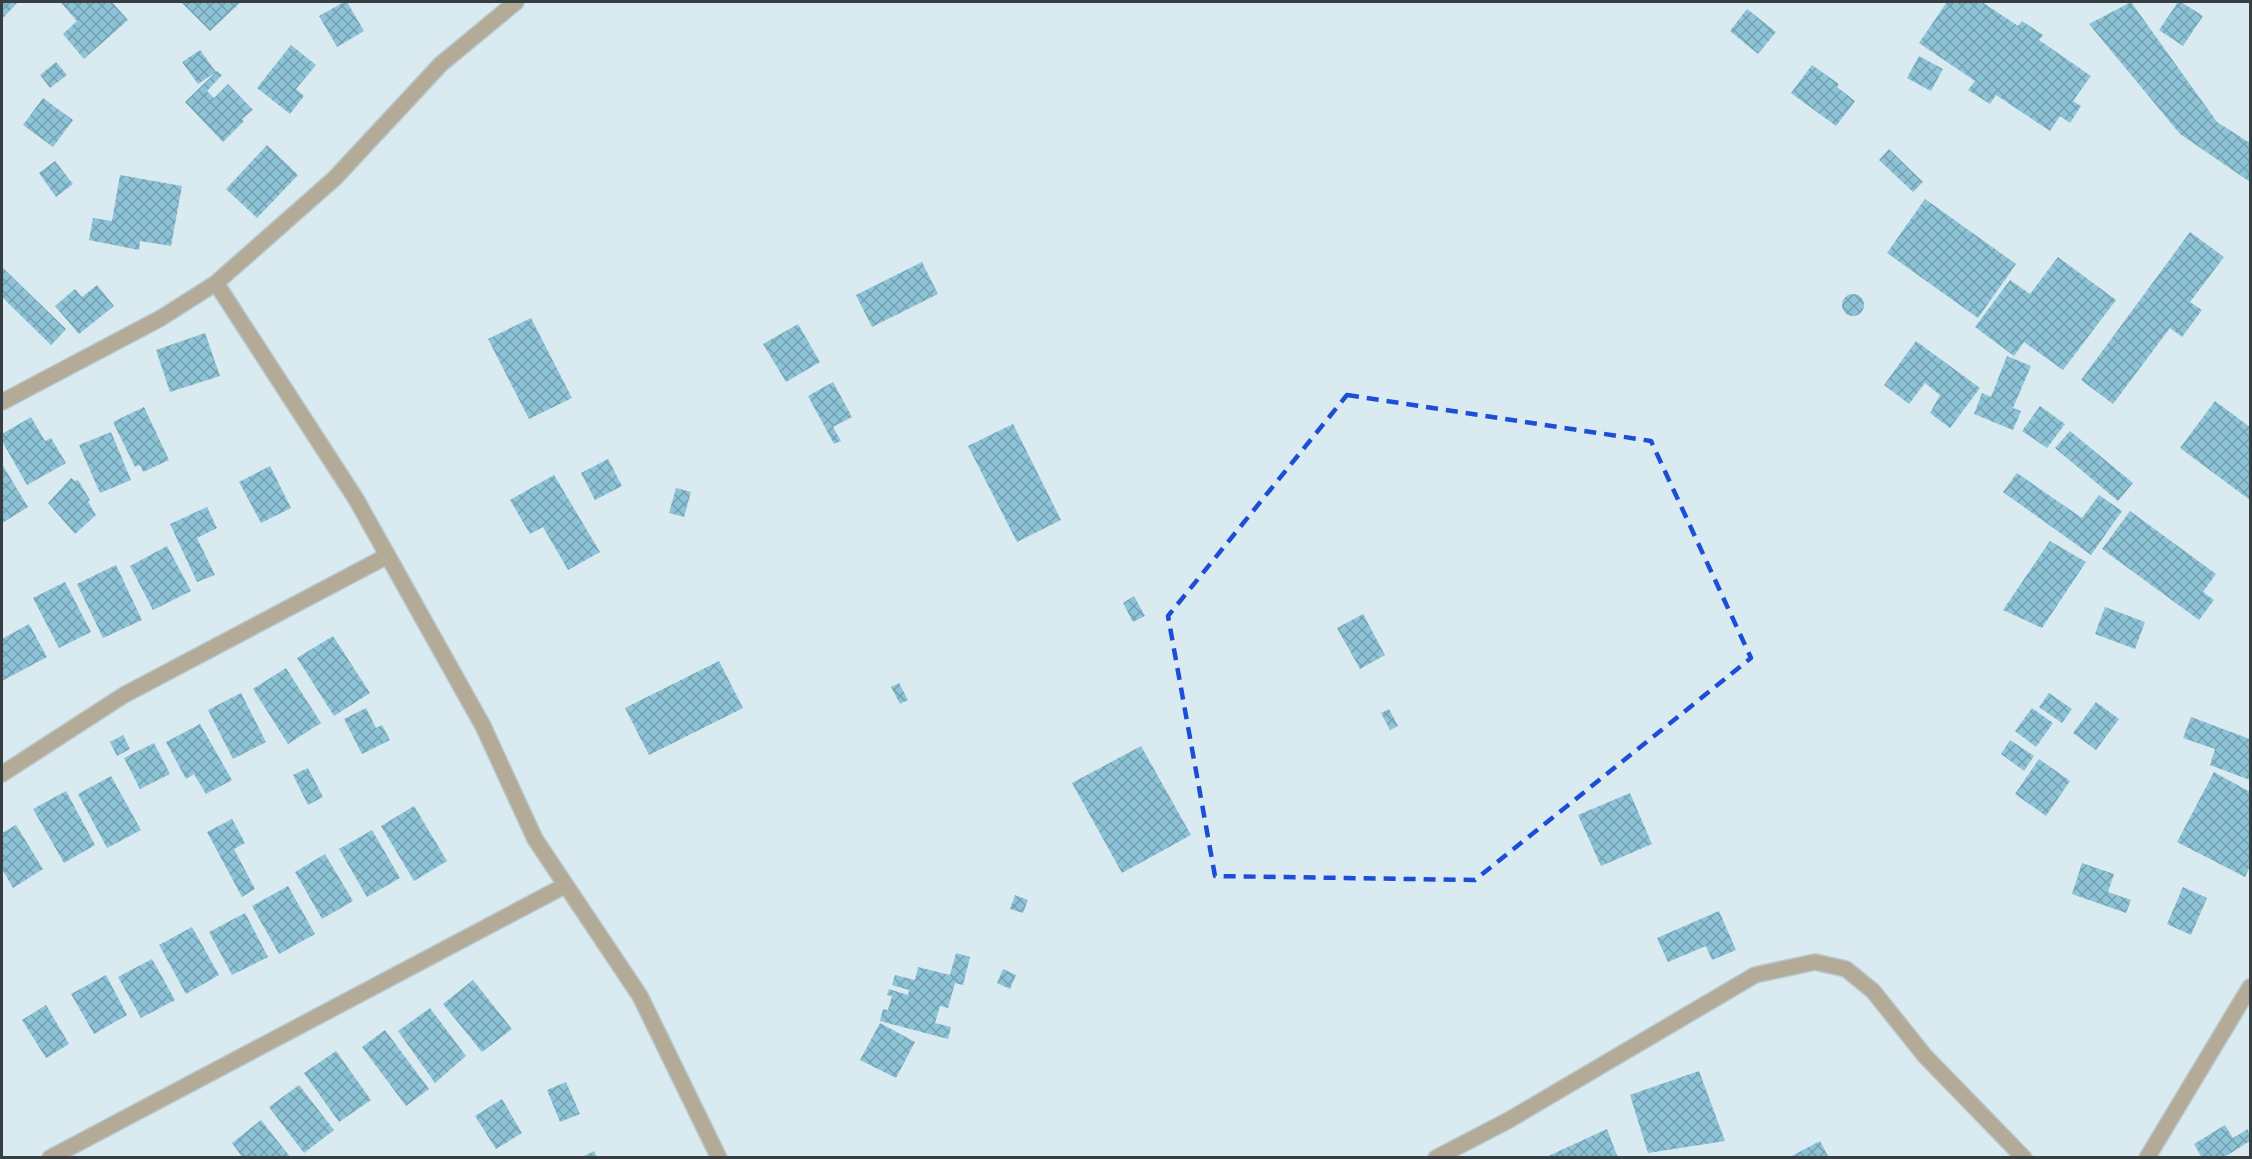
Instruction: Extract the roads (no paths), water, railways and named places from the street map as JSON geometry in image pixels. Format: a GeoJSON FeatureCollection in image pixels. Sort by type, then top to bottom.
{"type":"FeatureCollection","features":[{"type":"Feature","properties":{"kind":"street"},"geometry":{"type":"LineString","coordinates":[[2,402],[161,318],[216,283],[335,178],[441,64],[516,2]]}},
{"type":"Feature","properties":{"kind":"street"},"geometry":{"type":"LineString","coordinates":[[216,283],[356,499],[483,726],[535,839],[640,996],[719,1158]]}},
{"type":"Feature","properties":{"kind":"street"},"geometry":{"type":"LineString","coordinates":[[2,774],[124,694],[387,556]]}},
{"type":"Feature","properties":{"kind":"street"},"geometry":{"type":"LineString","coordinates":[[50,1158],[566,885]]}},
{"type":"Feature","properties":{"kind":"street"},"geometry":{"type":"LineString","coordinates":[[1436,1158],[1509,1120],[1755,975],[1815,962],[1846,969],[1873,992],[1925,1056],[2024,1158]]}},
{"type":"Feature","properties":{"kind":"street"},"geometry":{"type":"LineString","coordinates":[[2146,1158],[2250,987]]}}]}
